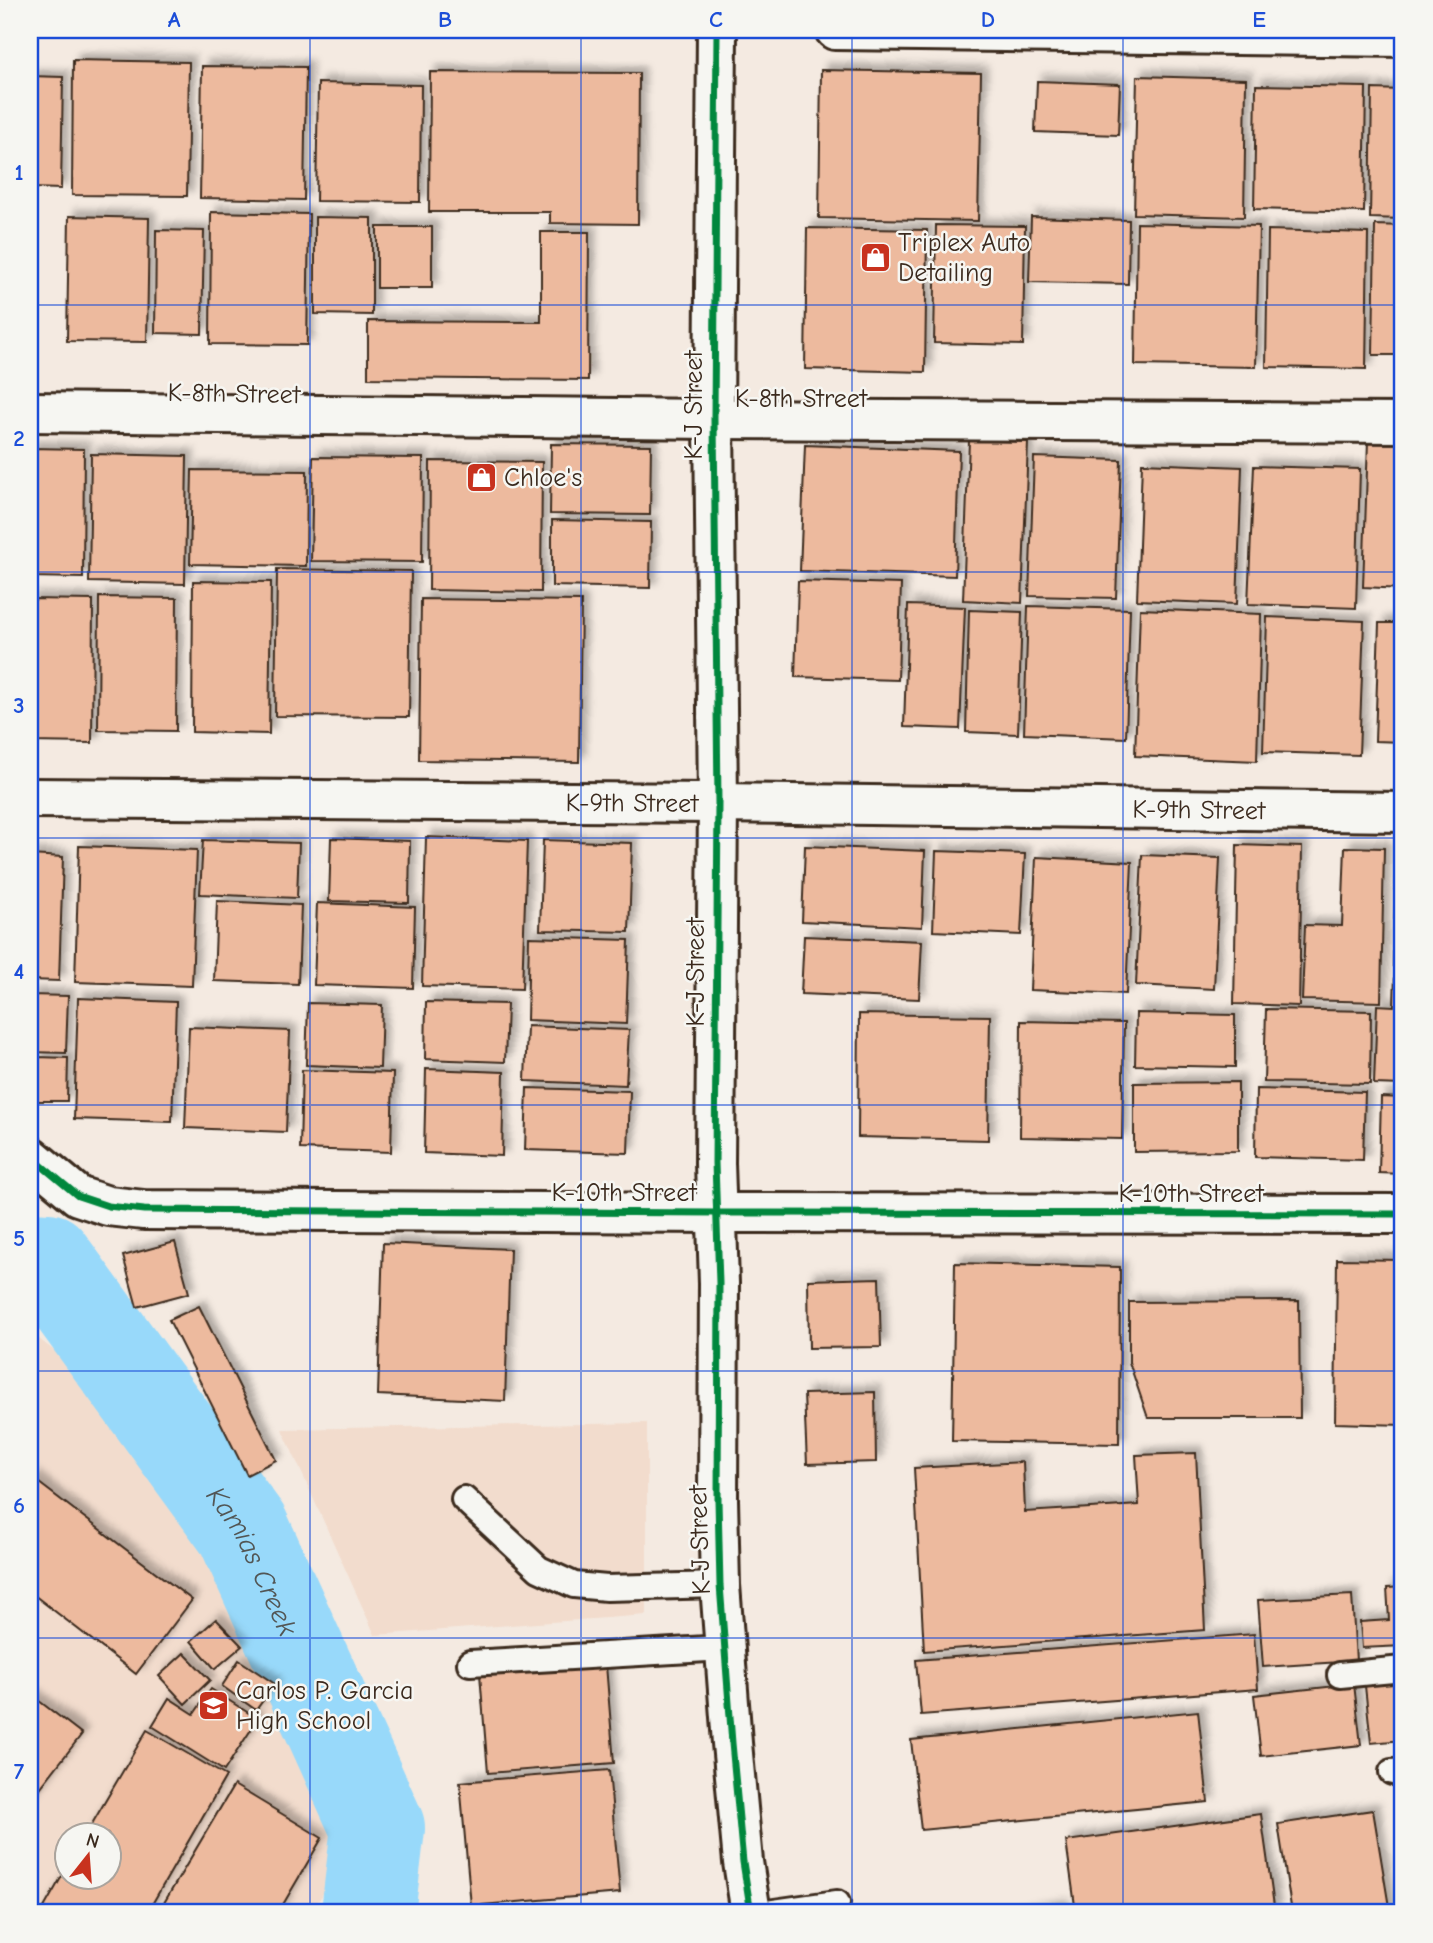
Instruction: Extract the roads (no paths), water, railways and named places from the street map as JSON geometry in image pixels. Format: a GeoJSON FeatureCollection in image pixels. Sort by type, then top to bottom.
{"type":"FeatureCollection","features":[{"type":"Feature","properties":{"kind":"street","name":"K-J Street"},"geometry":{"type":"LineString","coordinates":[[717,30],[714,419],[718,803],[715,1149],[719,1283],[718,1500],[724,1648],[743,1861],[751,1913]]}},
{"type":"Feature","properties":{"kind":"street"},"geometry":{"type":"LineString","coordinates":[[835,30],[1403,37]]}},
{"type":"Feature","properties":{"kind":"street","name":"K-8th Street"},"geometry":{"type":"LineString","coordinates":[[30,412],[1403,423]]}},
{"type":"Feature","properties":{"kind":"street","name":"K-9th Street"},"geometry":{"type":"LineString","coordinates":[[30,798],[1403,812]]}},
{"type":"Feature","properties":{"kind":"street","name":"K-10th Street"},"geometry":{"type":"LineString","coordinates":[[30,1156],[78,1196],[108,1206],[144,1210],[1403,1214]]}},
{"type":"Feature","properties":{"kind":"lane"},"geometry":{"type":"LineString","coordinates":[[464,1499],[539,1569],[573,1585],[607,1588],[720,1585]]}},
{"type":"Feature","properties":{"kind":"lane"},"geometry":{"type":"LineString","coordinates":[[470,1663],[724,1648]]}},
{"type":"Feature","properties":{"kind":"lane"},"geometry":{"type":"LineString","coordinates":[[1340,1675],[1403,1669]]}},
{"type":"Feature","properties":{"kind":"lane"},"geometry":{"type":"LineString","coordinates":[[767,1913],[837,1903]]}},
{"type":"Feature","properties":{"kind":"waterway","name":"Kamias Creek"},"geometry":{"type":"LineString","coordinates":[[30,1259],[46,1260],[243,1530],[378,1828],[368,1913]]}},
{"type":"Feature","properties":{"kind":"place","name":"Triplex Auto Detailing"},"geometry":{"type":"Point","coordinates":[875,257]}},
{"type":"Feature","properties":{"kind":"place","name":"Chloe's"},"geometry":{"type":"Point","coordinates":[481,477]}},
{"type":"Feature","properties":{"kind":"place","name":"Carlos P. Garcia High School"},"geometry":{"type":"Point","coordinates":[213,1705]}}]}
